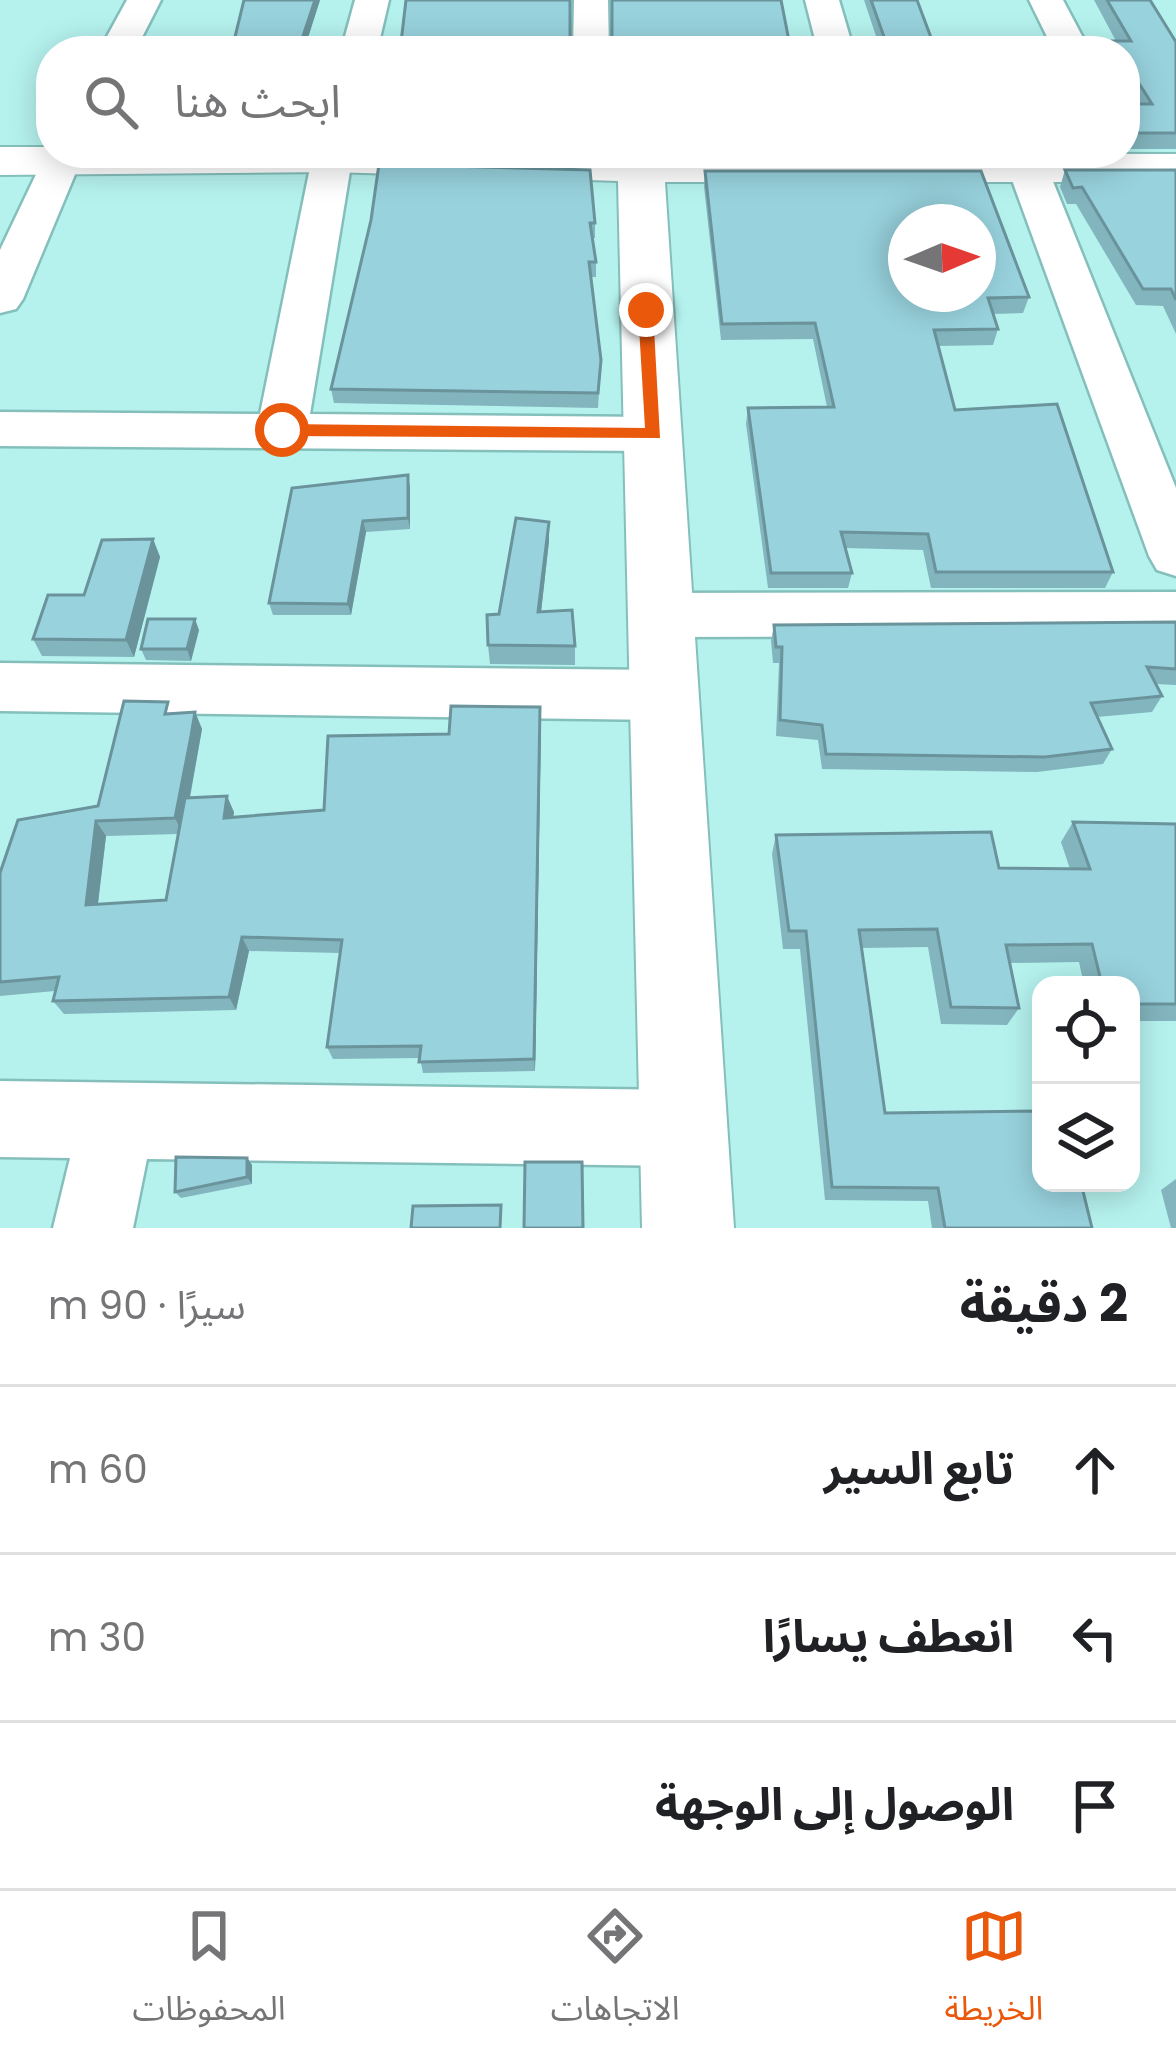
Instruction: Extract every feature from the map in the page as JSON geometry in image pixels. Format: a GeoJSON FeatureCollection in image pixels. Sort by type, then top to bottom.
{"type":"FeatureCollection","features":[{"type":"Feature","properties":{"kind":"street"},"geometry":{"type":"LineString","coordinates":[[125,36],[144,0]]}},
{"type":"Feature","properties":{"kind":"street"},"geometry":{"type":"LineString","coordinates":[[363,36],[372,0]]}},
{"type":"Feature","properties":{"kind":"street"},"geometry":{"type":"LineString","coordinates":[[591,0],[591,36]]}},
{"type":"Feature","properties":{"kind":"street"},"geometry":{"type":"LineString","coordinates":[[822,0],[832,36]]}},
{"type":"Feature","properties":{"kind":"street"},"geometry":{"type":"LineString","coordinates":[[1046,0],[1064,36]]}},
{"type":"Feature","properties":{"kind":"street"},"geometry":{"type":"LineString","coordinates":[[0,160],[36,158]]}},
{"type":"Feature","properties":{"kind":"street"},"geometry":{"type":"LineString","coordinates":[[0,299],[58,168]]}},
{"type":"Feature","properties":{"kind":"street"},"geometry":{"type":"LineString","coordinates":[[282,430],[330,168]]}},
{"type":"Feature","properties":{"kind":"street"},"geometry":{"type":"LineString","coordinates":[[609,168],[654,434],[661,695],[688,1228]]}},
{"type":"Feature","properties":{"kind":"street"},"geometry":{"type":"LineString","coordinates":[[1005,168],[1048,168]]}},
{"type":"Feature","properties":{"kind":"street"},"geometry":{"type":"LineString","coordinates":[[1028,169],[1176,556]]}},
{"type":"Feature","properties":{"kind":"street"},"geometry":{"type":"LineString","coordinates":[[0,429],[654,434]]}},
{"type":"Feature","properties":{"kind":"street"},"geometry":{"type":"LineString","coordinates":[[660,615],[1176,614]]}},
{"type":"Feature","properties":{"kind":"street"},"geometry":{"type":"LineString","coordinates":[[0,687],[661,695]]}},
{"type":"Feature","properties":{"kind":"street"},"geometry":{"type":"LineString","coordinates":[[0,1119],[682,1128]]}},
{"type":"Feature","properties":{"kind":"street"},"geometry":{"type":"LineString","coordinates":[[93,1228],[116,1122]]}},
{"type":"Feature","properties":{"kind":"building"},"geometry":{"type":"Polygon","coordinates":[[[244,0],[315,0],[303,36],[235,36],[244,0]]]}},
{"type":"Feature","properties":{"kind":"building"},"geometry":{"type":"Polygon","coordinates":[[[406,0],[570,0],[570,36],[402,36],[406,0]]]}},
{"type":"Feature","properties":{"kind":"building"},"geometry":{"type":"Polygon","coordinates":[[[612,0],[781,0],[788,36],[612,36],[612,0]]]}},
{"type":"Feature","properties":{"kind":"building"},"geometry":{"type":"Polygon","coordinates":[[[871,0],[917,0],[930,36],[884,36],[871,0]]]}},
{"type":"Feature","properties":{"kind":"building"},"geometry":{"type":"Polygon","coordinates":[[[1107,0],[1150,0],[1176,42],[1176,133],[1140,133],[1140,104],[1152,104],[1140,85],[1140,36],[1128,36],[1107,0]]]}},
{"type":"Feature","properties":{"kind":"building"},"geometry":{"type":"Polygon","coordinates":[[[378,168],[590,170],[596,262],[589,262],[601,360],[598,393],[331,389],[371,220],[378,168]]]}},
{"type":"Feature","properties":{"kind":"building"},"geometry":{"type":"Polygon","coordinates":[[[1065,170],[1176,170],[1176,300],[1171,289],[1143,289],[1082,187],[1073,188],[1065,170]]]}},
{"type":"Feature","properties":{"kind":"building"},"geometry":{"type":"Polygon","coordinates":[[[705,171],[981,171],[994,204],[888,204],[888,312],[993,312],[998,329],[934,330],[955,410],[1057,404],[1113,572],[936,572],[928,534],[841,532],[852,573],[771,573],[748,408],[834,407],[815,323],[722,324],[705,171]]]}},
{"type":"Feature","properties":{"kind":"building"},"geometry":{"type":"Polygon","coordinates":[[[996,210],[1029,297],[996,298],[996,210]]]}},
{"type":"Feature","properties":{"kind":"building"},"geometry":{"type":"Polygon","coordinates":[[[408,475],[408,518],[363,521],[348,604],[269,603],[292,488],[408,475]]]}},
{"type":"Feature","properties":{"kind":"building"},"geometry":{"type":"Polygon","coordinates":[[[516,518],[549,522],[538,612],[572,610],[575,646],[488,645],[487,615],[499,614],[516,518]]]}},
{"type":"Feature","properties":{"kind":"building"},"geometry":{"type":"Polygon","coordinates":[[[153,539],[126,640],[33,639],[48,595],[84,595],[102,540],[153,539]]]}},
{"type":"Feature","properties":{"kind":"building"},"geometry":{"type":"Polygon","coordinates":[[[148,619],[195,619],[187,649],[141,649],[148,619]]]}},
{"type":"Feature","properties":{"kind":"building"},"geometry":{"type":"Polygon","coordinates":[[[1176,622],[1176,669],[1147,667],[1162,696],[1091,703],[1112,749],[1045,757],[826,754],[822,725],[780,720],[782,647],[776,647],[774,625],[1176,622]]]}},
{"type":"Feature","properties":{"kind":"building"},"geometry":{"type":"Polygon","coordinates":[[[124,701],[168,702],[165,714],[195,712],[191,736],[175,818],[96,821],[86,905],[166,900],[185,798],[227,796],[224,818],[324,810],[328,736],[449,734],[451,706],[540,707],[534,1059],[419,1062],[421,1046],[327,1047],[342,940],[242,937],[229,997],[53,1001],[59,977],[0,982],[0,873],[18,820],[98,806],[124,701]]]}},
{"type":"Feature","properties":{"kind":"building"},"geometry":{"type":"Polygon","coordinates":[[[1073,822],[1176,824],[1176,1004],[1140,1004],[1140,976],[1100,976],[1092,944],[1006,945],[1019,1008],[951,1007],[937,929],[859,930],[885,1113],[1032,1111],[1032,1192],[1083,1192],[1092,1228],[945,1228],[938,1188],[832,1187],[806,931],[789,931],[776,835],[991,832],[999,868],[1090,869],[1073,822]]]}},
{"type":"Feature","properties":{"kind":"building"},"geometry":{"type":"Polygon","coordinates":[[[176,1157],[247,1158],[247,1177],[175,1192],[176,1157]]]}},
{"type":"Feature","properties":{"kind":"building"},"geometry":{"type":"Polygon","coordinates":[[[525,1162],[582,1162],[583,1228],[524,1228],[525,1162]]]}},
{"type":"Feature","properties":{"kind":"building"},"geometry":{"type":"Polygon","coordinates":[[[501,1205],[500,1228],[411,1228],[413,1206],[501,1205]]]}},
{"type":"Feature","properties":{"kind":"route"},"geometry":{"type":"LineString","coordinates":[[282,430],[654,434],[646,310]]}}]}
